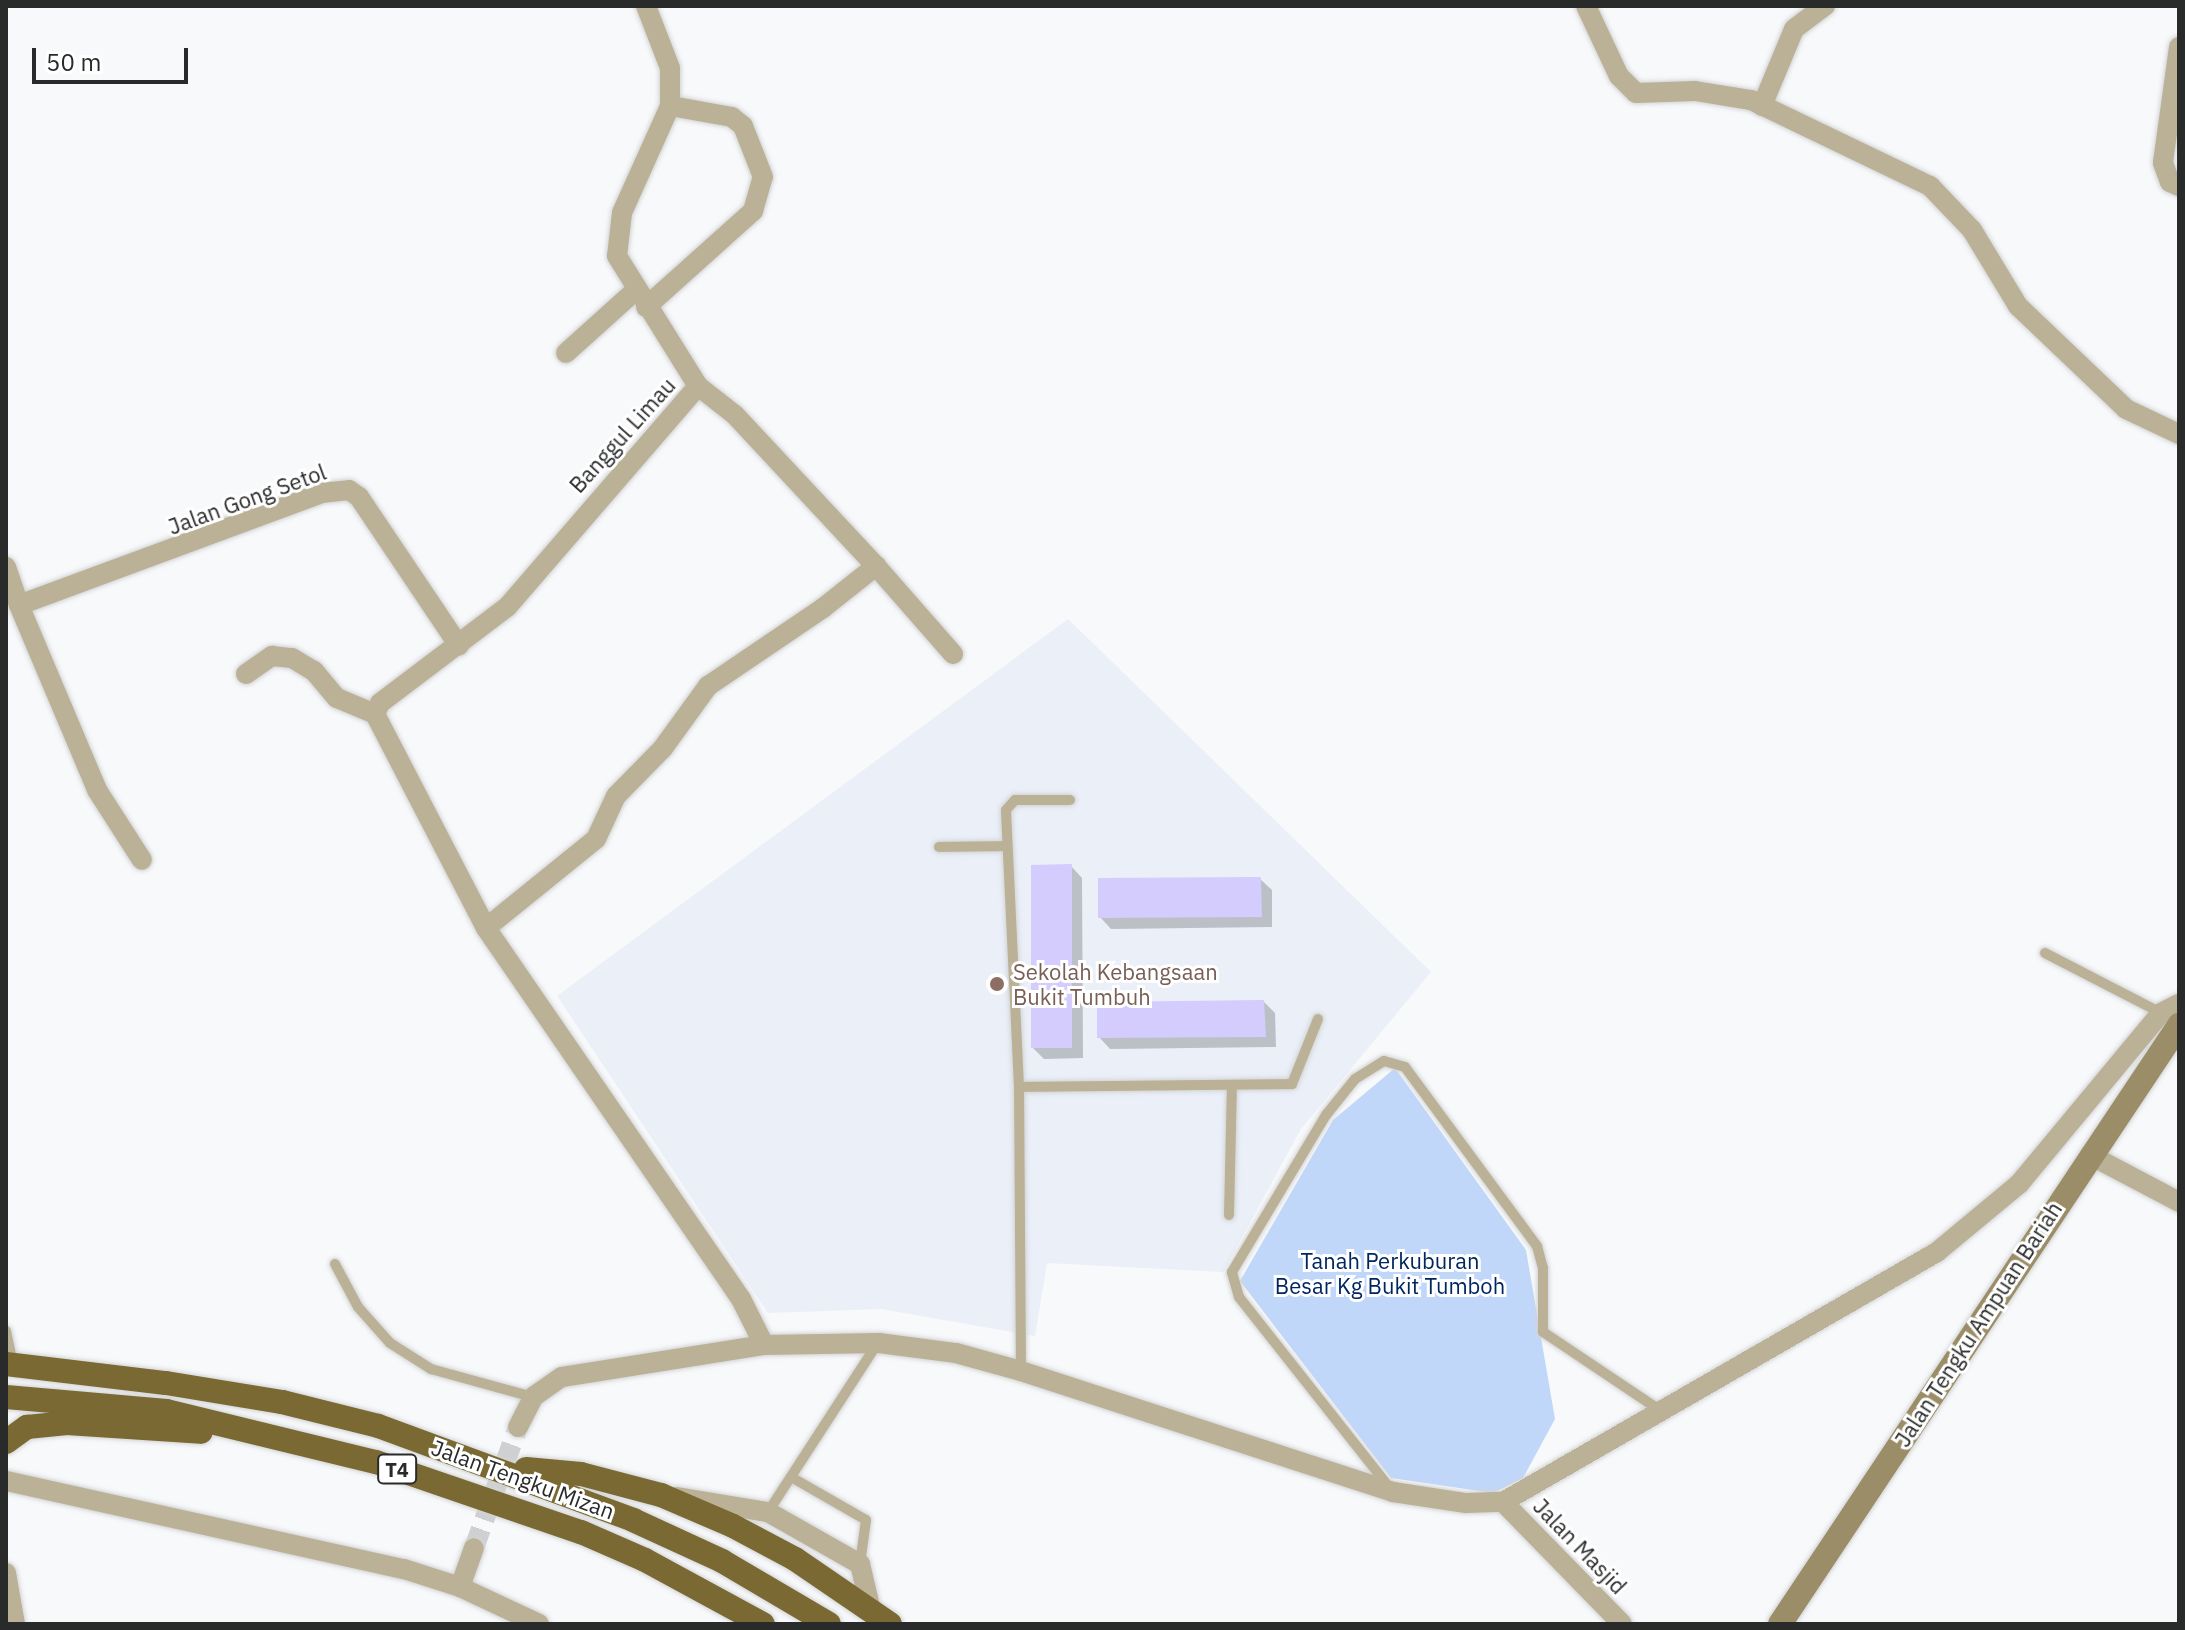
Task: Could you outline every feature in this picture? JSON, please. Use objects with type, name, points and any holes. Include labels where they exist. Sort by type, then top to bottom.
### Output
[{"type":"highway","name":"Jalan Tengku Mizan","points":[[10,1364],[282,1402],[378,1426],[493,1465],[722,1561],[829,1624]]},
{"type":"highway","name":"Jalan Tengku Mizan","points":[[6,1397],[166,1411],[376,1462],[581,1532],[645,1560],[763,1624]]},
{"type":"highway","points":[[6,1442],[27,1427],[67,1423],[267,1436]]},
{"type":"highway","points":[[493,1465],[581,1474],[661,1495],[795,1559],[880,1617]]},
{"type":"main road","name":"Jalan Tengku Ampuan Bariah","points":[[1780,1624],[2090,1155],[2173,1014]]},
{"type":"street","name":"Banggul Limau","points":[[375,714],[380,703],[507,607],[698,386],[617,256],[617,231],[670,106],[670,68],[646,6]]},
{"type":"street","points":[[1586,6],[1619,76],[1636,93],[1719,94],[1762,106],[1930,186],[1972,230],[2028,315],[2126,409],[2179,434]]},
{"type":"street","points":[[1762,106],[1794,29],[1825,6]]},
{"type":"street","points":[[2179,47],[2163,163],[2170,182],[2179,186]]},
{"type":"street","points":[[566,353],[753,211],[763,177],[743,126],[732,117],[670,106]]},
{"type":"street","points":[[698,386],[735,415],[876,566],[953,654]]},
{"type":"street","name":"Jalan Gong Setol","points":[[19,605],[336,488],[359,497],[459,646]]},
{"type":"street","points":[[486,928],[596,839],[616,796],[663,748],[708,686],[876,566]]},
{"type":"street","points":[[6,567],[97,790],[142,860]]},
{"type":"street","points":[[246,674],[272,656],[292,658],[314,671],[337,698],[375,714],[486,928],[741,1299],[764,1345]]},
{"type":"street","points":[[518,1427],[533,1397],[562,1377],[764,1345],[879,1343],[956,1353],[1021,1371],[1393,1492],[1431,1500],[1503,1502],[1937,1252],[1979,1221],[2019,1184],[2173,1014]]},
{"type":"street","points":[[2090,1155],[2179,1202]]},
{"type":"street","points":[[6,1481],[404,1569],[460,1587],[539,1624]]},
{"type":"street","points":[[661,1495],[768,1512],[860,1564],[880,1617]]},
{"type":"street","name":"Jalan Masjid","points":[[1503,1502],[1622,1624]]},
{"type":"street","points":[[460,1587],[474,1548]]},
{"type":"street","points":[[7,1583],[15,1624]]},
{"type":"lane","points":[[1021,1371],[1019,1087],[1006,810],[1015,800],[1070,800]]},
{"type":"lane","points":[[939,847],[1007,846]]},
{"type":"lane","points":[[2045,953],[2173,1014]]},
{"type":"lane","points":[[1019,1087],[1292,1084],[1318,1019]]},
{"type":"lane","points":[[1393,1492],[1239,1297],[1232,1272],[1326,1115],[1355,1079],[1384,1061],[1405,1067],[1537,1246],[1543,1268],[1543,1332],[1664,1412]]},
{"type":"lane","points":[[1229,1215],[1232,1086]]},
{"type":"lane","points":[[335,1264],[358,1307],[390,1343],[431,1369],[533,1397]]},
{"type":"lane","points":[[6,1331],[10,1364]]},
{"type":"lane","points":[[768,1512],[879,1343]]},
{"type":"lane","points":[[791,1477],[866,1520],[860,1564]]},
{"type":"shaded area","name":"Sekolah Kebangsaan Bukit Tumbuh","points":[[1068,619],[1431,972],[1301,1129],[1223,1272],[1047,1263],[1035,1336],[881,1309],[768,1313],[557,996]]},
{"type":"green space","name":"Tanah Perkuburan Besar Kg Bukit Tumboh","points":[[1395,1068],[1526,1250],[1555,1419],[1523,1478],[1493,1493],[1391,1478],[1240,1281],[1333,1120]]},
{"type":"building","points":[[1072,864],[1072,1048],[1031,1048],[1031,865]]},
{"type":"building","points":[[1261,877],[1262,917],[1098,918],[1098,878]]},
{"type":"building","points":[[1264,1000],[1266,1037],[1097,1038],[1097,1002]]},
{"type":"tunnel","points":[[474,1548],[518,1427]]},
{"type":"place","name":"Sekolah Kebangsaan Bukit Tumbuh","points":[[997,984]]}]
